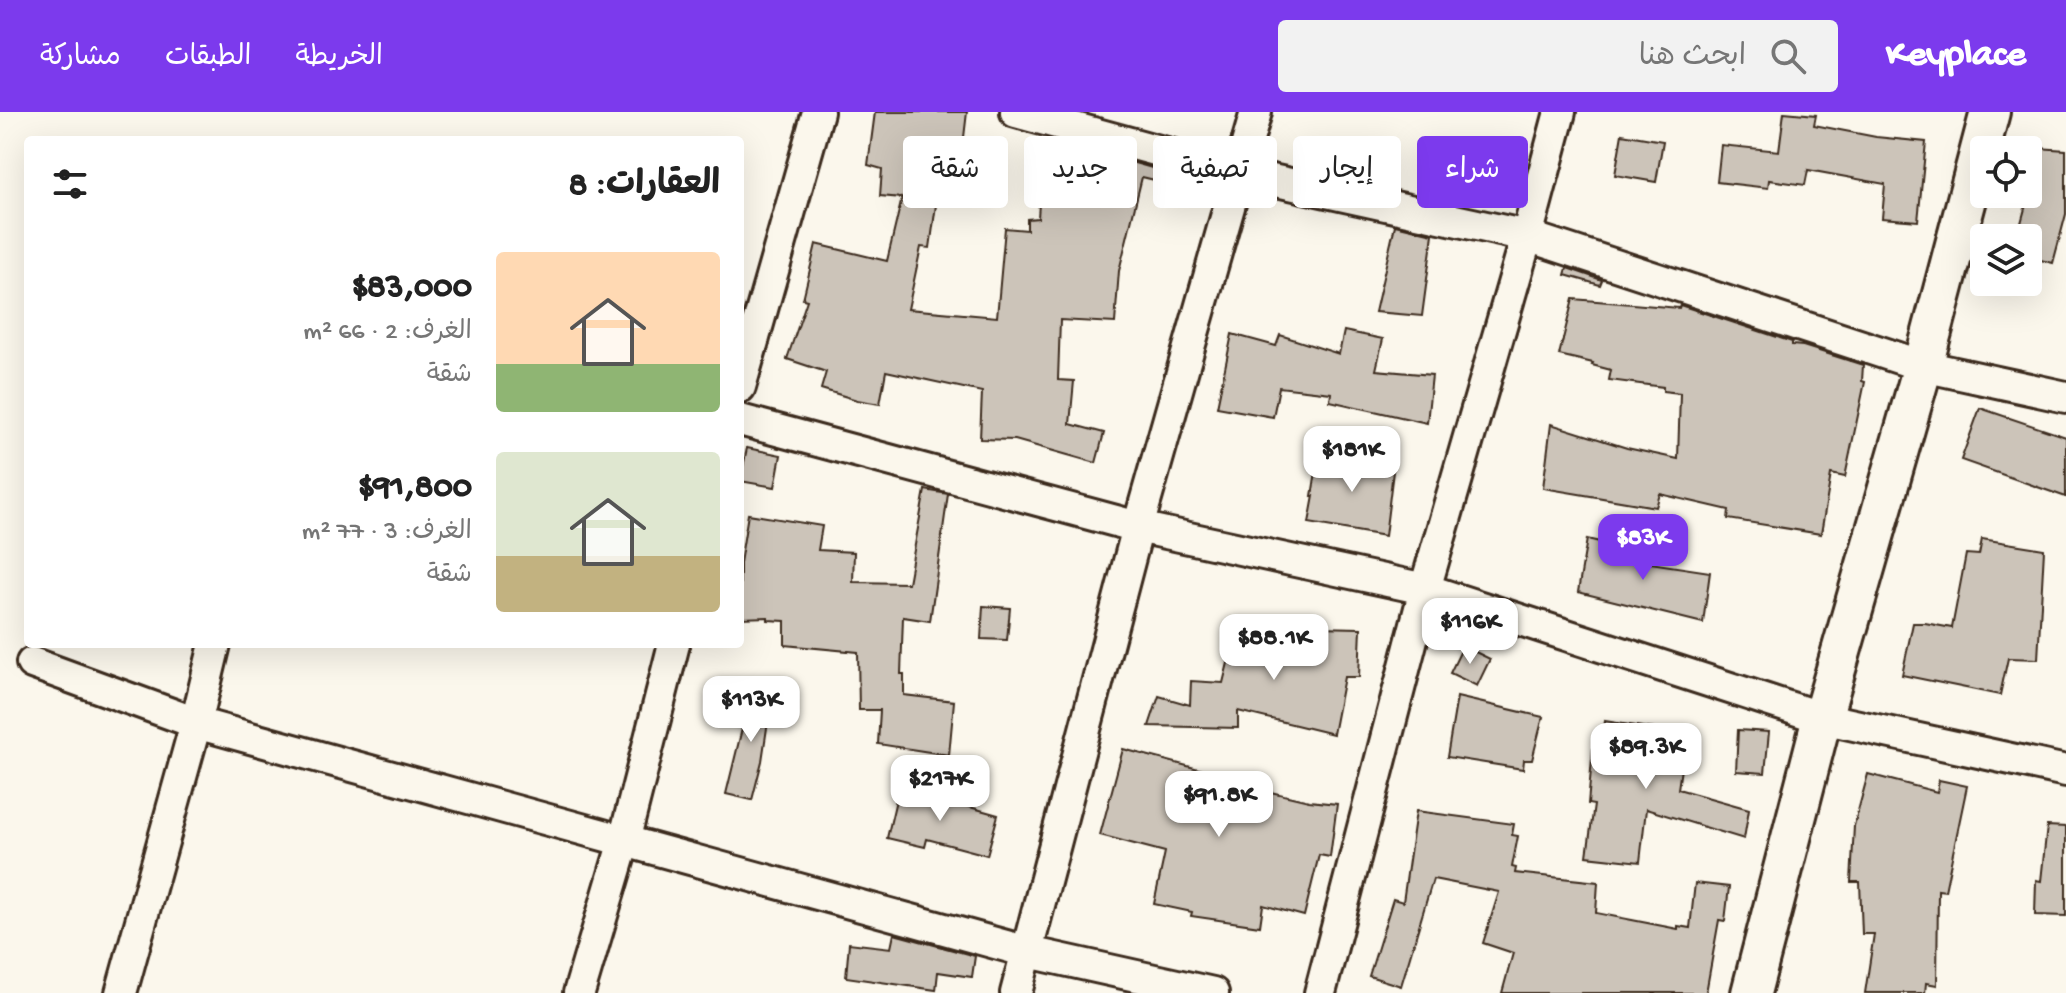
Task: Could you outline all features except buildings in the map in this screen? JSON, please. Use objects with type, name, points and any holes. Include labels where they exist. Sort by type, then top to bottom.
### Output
[{"type":"street","points":[[744,373],[818,112]]},
{"type":"street","points":[[1016,112],[1153,149]]},
{"type":"street","points":[[1250,136],[1256,112]]},
{"type":"street","points":[[1320,993],[1425,589],[1560,112]]},
{"type":"street","points":[[1751,993],[1822,718],[1923,366],[1990,112]]},
{"type":"street","points":[[1277,181],[1527,236],[1923,366],[2066,397]]},
{"type":"street","points":[[1016,993],[1138,527],[1230,208]]},
{"type":"street","points":[[744,421],[1138,527],[1425,589],[1822,718],[2066,771]]},
{"type":"street","points":[[121,993],[214,648]]},
{"type":"street","points":[[579,993],[624,841],[673,648]]},
{"type":"street","points":[[32,663],[196,723],[1028,952],[1213,993]]}]
